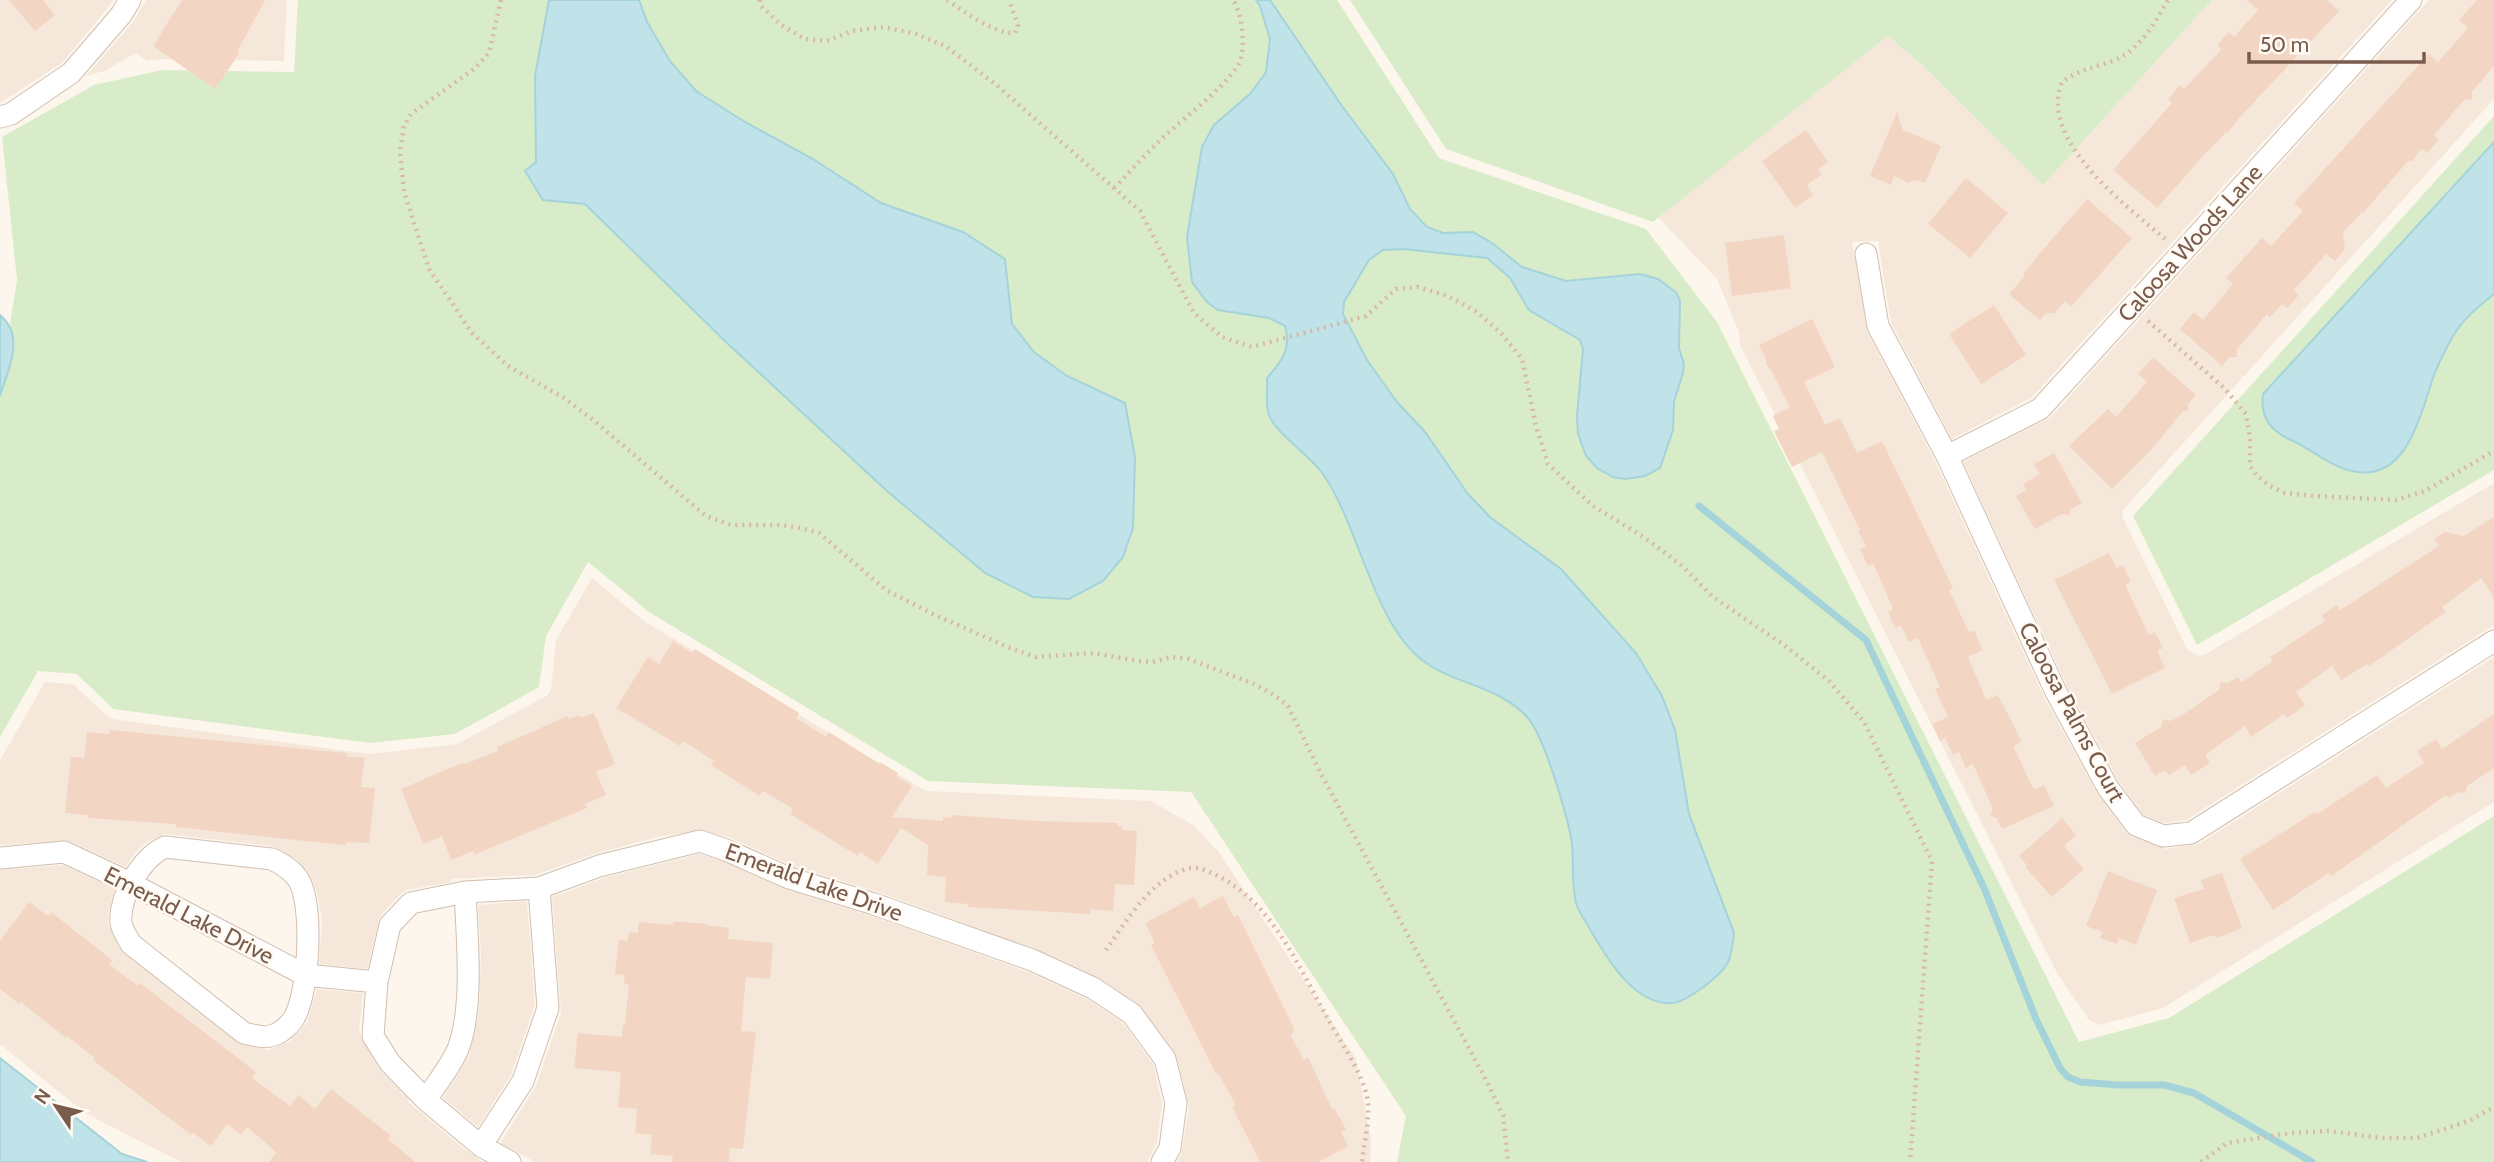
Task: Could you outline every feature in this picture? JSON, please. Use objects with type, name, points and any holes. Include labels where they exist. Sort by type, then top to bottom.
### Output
[{"type":"street","points":[[0,117],[10,114],[71,73],[121,15],[130,0]]},
{"type":"street","name":"Caloosa Woods Lane","points":[[1947,456],[2040,409],[2411,0]]},
{"type":"street","name":"Caloosa Palms Court","points":[[1867,254],[1878,326],[1947,456],[2055,690],[2108,788],[2136,825],[2163,836],[2191,833],[2494,641]]},
{"type":"street","name":"Emerald Lake Drive","points":[[510,1162],[481,1146],[426,1100],[390,1063],[373,1036],[377,982],[390,925],[411,903],[465,892],[539,888],[599,866],[700,841],[789,878],[874,904],[1032,960],[1093,988],[1132,1014],[1165,1059],[1176,1103],[1170,1148],[1162,1162]]},
{"type":"street","points":[[165,847],[272,859],[287,866],[298,879],[309,917],[302,997],[295,1018],[280,1032],[264,1038],[244,1033],[131,944],[121,926],[122,912],[131,883],[145,861],[165,847]]},
{"type":"street","name":"Emerald Lake Drive","points":[[0,858],[64,852],[131,883],[305,975],[377,982]]},
{"type":"street","points":[[481,1146],[523,1081],[548,1007],[539,888]]},
{"type":"street","points":[[426,1100],[458,1049],[466,1008],[468,951],[465,892]]},
{"type":"path","points":[[501,0],[489,53],[474,69],[411,114],[404,126],[400,151],[404,192],[429,269],[472,333],[508,366],[564,398],[592,419],[706,516],[731,525],[782,525],[819,533],[886,590],[933,614],[1036,657],[1094,653],[1139,662],[1153,662],[1170,656],[1189,659],[1255,684],[1288,706],[1320,772],[1503,1115],[1508,1162]]},
{"type":"path","points":[[760,0],[760,5],[780,25],[805,39],[827,41],[852,31],[884,27],[916,34],[945,46],[994,83],[1140,211],[1194,313],[1222,337],[1252,347],[1366,316],[1396,289],[1418,288],[1448,296],[1477,312],[1501,333],[1522,359],[1536,426],[1548,464],[1593,506],[1642,536],[1680,564],[1713,597],[1784,645],[1829,681],[1864,723],[1932,860],[1910,1162]]},
{"type":"path","points":[[947,0],[999,30],[1015,33],[1018,26],[1009,0]]},
{"type":"path","points":[[1114,188],[1165,135],[1232,75],[1241,58],[1242,32],[1233,0]]},
{"type":"path","points":[[2168,0],[2155,22],[2132,50],[2114,60],[2071,75],[2062,82],[2058,101],[2064,130],[2095,176],[2182,253]]},
{"type":"path","points":[[2132,307],[2224,388],[2246,414],[2250,438],[2250,466],[2256,475],[2270,486],[2286,493],[2396,500],[2425,491],[2494,452]]},
{"type":"path","points":[[1106,950],[1135,909],[1158,885],[1183,870],[1202,868],[1252,899],[1269,918],[1282,939],[1366,1093],[1368,1112],[1362,1162]]},
{"type":"path","points":[[2202,1162],[2227,1143],[2282,1135],[2329,1131],[2381,1138],[2417,1138],[2469,1121],[2494,1107]]},
{"type":"shaded area","points":[[0,0],[114,0],[62,63],[0,103]]},
{"type":"shaded area","points":[[146,0],[287,0],[284,61],[147,61],[136,53],[104,71],[86,76],[133,22]]},
{"type":"shaded area","points":[[2212,0],[2392,0],[2031,398],[1952,439],[1891,323],[1878,241],[1852,242],[1867,331],[1935,461],[2043,695],[2097,793],[2126,832],[2166,849],[2199,844],[2494,657],[2494,802],[2163,1008],[2099,1025],[2089,1020],[2057,973],[1740,345],[1739,332],[1717,279],[1658,217],[1888,36],[1922,65],[2043,185]]},
{"type":"shaded area","points":[[2429,0],[2494,0],[2494,99],[2123,510],[2122,516],[2187,649],[2198,656],[2204,655],[2494,483],[2494,625],[2186,820],[2164,823],[2144,815],[2119,782],[2067,686],[1963,462],[2050,418]]},
{"type":"shaded area","points":[[592,578],[644,621],[926,791],[1151,801],[1193,825],[1218,851],[1356,1059],[1371,1141],[1370,1162],[1177,1162],[1181,1155],[1189,1107],[1177,1058],[1138,1004],[1097,977],[1035,949],[878,892],[793,866],[731,838],[702,830],[657,837],[594,854],[535,875],[451,879],[451,882],[407,890],[380,916],[367,969],[319,964],[322,919],[317,892],[310,875],[296,859],[272,846],[165,834],[136,851],[126,867],[69,841],[0,845],[0,760],[45,682],[73,684],[113,719],[370,754],[457,744],[548,695],[551,690],[556,640]]},
{"type":"shaded area","points":[[700,854],[723,861],[787,890],[872,916],[1028,972],[1087,999],[1123,1023],[1153,1064],[1162,1103],[1157,1143],[1147,1162],[535,1162],[500,1143],[536,1086],[561,1013],[552,897],[604,878]]},
{"type":"shaded area","points":[[63,865],[115,889],[108,924],[120,949],[242,1045],[269,1050],[290,1041],[307,1023],[317,989],[363,993],[359,1033],[379,1069],[408,1102],[483,1162],[181,1162],[85,1113],[0,1044],[0,870]]},
{"type":"shaded area","points":[[527,901],[535,1005],[511,1075],[478,1127],[443,1098],[469,1057],[479,1012],[481,953],[478,905]]},
{"type":"green space","points":[[298,0],[1337,0],[1439,158],[1646,229],[1717,322],[2079,1042],[2169,1018],[2494,816],[2494,1162],[1397,1162],[1406,1116],[1191,792],[928,781],[649,612],[588,562],[546,636],[539,687],[455,734],[370,743],[113,709],[77,674],[38,671],[0,737],[0,396],[15,346],[10,324],[17,280],[2,137],[94,85],[162,70],[294,72]]},
{"type":"green space","points":[[1350,0],[2212,0],[2043,185],[1922,65],[1888,36],[1653,222],[1446,149]]},
{"type":"green space","points":[[2494,116],[2494,470],[2197,645],[2133,516]]},
{"type":"water","points":[[549,0],[639,0],[647,22],[670,61],[696,91],[745,122],[813,159],[881,203],[963,232],[1005,259],[1012,324],[1034,352],[1067,376],[1125,403],[1135,457],[1133,528],[1123,557],[1103,581],[1069,599],[1033,597],[985,573],[887,491],[727,343],[585,204],[543,200],[525,171],[536,162],[535,76]]},
{"type":"water","points":[[1256,0],[1270,0],[1342,106],[1393,174],[1410,209],[1427,227],[1443,233],[1473,232],[1522,267],[1566,281],[1640,274],[1658,279],[1677,293],[1680,302],[1679,348],[1684,364],[1674,401],[1673,430],[1660,468],[1645,476],[1625,479],[1613,477],[1597,468],[1586,456],[1578,434],[1583,349],[1580,340],[1529,310],[1510,278],[1487,258],[1403,249],[1383,250],[1369,260],[1344,302],[1343,314],[1367,360],[1397,402],[1425,432],[1468,494],[1491,518],[1561,569],[1636,653],[1662,696],[1675,730],[1689,814],[1734,933],[1727,964],[1705,986],[1681,1001],[1659,1002],[1634,988],[1613,966],[1580,912],[1575,898],[1571,837],[1564,810],[1547,757],[1528,718],[1517,707],[1491,692],[1435,668],[1422,660],[1405,643],[1378,598],[1347,520],[1323,474],[1273,422],[1267,407],[1267,378],[1284,354],[1287,341],[1285,326],[1269,318],[1218,310],[1207,302],[1192,282],[1187,237],[1202,147],[1214,125],[1251,93],[1266,72],[1270,39]]},
{"type":"water","points":[[2494,142],[2494,294],[2467,318],[2453,336],[2436,370],[2412,437],[2402,452],[2391,464],[2376,471],[2358,472],[2331,463],[2278,432],[2265,417],[2263,394]]},
{"type":"water","points":[[0,315],[8,324],[14,343],[0,396]]},
{"type":"water","points":[[0,1058],[122,1154],[147,1162],[0,1162]]},
{"type":"building","points":[[9,0],[43,0],[55,15],[35,31]]},
{"type":"building","points":[[182,0],[265,0],[237,52],[239,54],[215,89],[153,46]]},
{"type":"building","points":[[2247,0],[2327,0],[2339,11],[2157,208],[2113,170],[2172,103],[2168,99],[2180,85],[2184,89],[2221,50],[2217,45],[2229,32],[2234,37],[2258,10]]},
{"type":"building","points":[[2477,0],[2494,0],[2494,66],[2472,92],[2472,99],[2464,100],[2434,135],[2439,140],[2427,153],[2422,149],[2411,162],[2409,160],[2343,232],[2345,249],[2335,261],[2326,254],[2294,290],[2299,295],[2287,308],[2282,304],[2270,317],[2267,314],[2237,349],[2237,357],[2230,357],[2222,366],[2180,329],[2194,312],[2203,320],[2233,284],[2226,278],[2262,238],[2271,246],[2303,211],[2294,203],[2429,54],[2438,62],[2468,28],[2459,20]]},
{"type":"building","points":[[1897,112],[1903,130],[1941,146],[1925,183],[1917,180],[1908,183],[1894,176],[1891,185],[1870,176]]},
{"type":"building","points":[[1806,130],[1828,162],[1818,169],[1822,174],[1807,185],[1813,195],[1795,208],[1762,161]]},
{"type":"building","points":[[1966,178],[2008,213],[1970,258],[1928,224]]},
{"type":"building","points":[[2087,199],[2132,238],[2071,307],[2065,301],[2055,313],[2045,314],[2040,320],[2009,294]]},
{"type":"building","points":[[1784,235],[1791,288],[1732,296],[1725,243]]},
{"type":"building","points":[[1994,305],[2026,355],[1981,384],[1949,334]]},
{"type":"building","points":[[1812,319],[1835,367],[1804,382],[1825,425],[1840,418],[1857,453],[1882,441],[1953,588],[1949,590],[1969,632],[1974,630],[1983,650],[1968,657],[1986,700],[1998,695],[2022,742],[2013,746],[2034,790],[2044,785],[2054,806],[2002,829],[1997,818],[1990,816],[1993,809],[1973,764],[1966,768],[1959,752],[1953,755],[1945,738],[1940,741],[1932,724],[1948,717],[1935,689],[1940,687],[1918,638],[1909,642],[1901,626],[1895,628],[1888,612],[1893,609],[1873,563],[1868,566],[1860,549],[1866,546],[1858,531],[1860,530],[1822,452],[1792,467],[1774,431],[1779,429],[1773,416],[1790,407],[1766,364],[1759,345]]},
{"type":"building","points":[[2153,357],[2196,395],[2188,404],[2188,411],[2183,411],[2150,451],[2112,489],[2069,446],[2108,409],[2116,417],[2147,382],[2138,374]]},
{"type":"building","points":[[2054,453],[2082,503],[2071,509],[2070,515],[2062,514],[2035,529],[2016,496],[2026,490],[2023,484],[2040,474],[2034,464]]},
{"type":"building","points":[[2494,517],[2494,598],[2481,578],[2442,607],[2446,612],[2369,666],[2367,664],[2341,680],[2332,666],[2296,692],[2305,705],[2287,718],[2284,714],[2251,737],[2245,726],[2205,755],[2210,763],[2191,775],[2185,765],[2169,775],[2165,770],[2155,776],[2135,743],[2161,727],[2163,719],[2170,721],[2181,716],[2219,690],[2221,682],[2228,683],[2238,677],[2242,682],[2273,661],[2270,657],[2325,621],[2322,615],[2337,605],[2340,610],[2439,546],[2434,539],[2445,532],[2464,536]]},
{"type":"building","points":[[2109,553],[2117,568],[2123,565],[2131,582],[2125,585],[2149,635],[2155,632],[2163,648],[2157,651],[2165,668],[2112,694],[2054,580]]},
{"type":"building","points":[[673,641],[692,653],[695,649],[799,713],[796,718],[826,737],[829,732],[898,773],[896,776],[912,786],[892,817],[943,821],[943,817],[952,818],[952,815],[1117,823],[1117,826],[1123,827],[1122,830],[1137,831],[1134,885],[1115,884],[1113,911],[1091,909],[1090,914],[968,907],[968,904],[945,902],[946,877],[927,875],[928,845],[901,828],[878,864],[860,852],[858,856],[790,814],[793,809],[763,791],[760,796],[711,765],[714,761],[683,741],[680,746],[616,708],[648,657],[659,664]]},
{"type":"building","points":[[594,713],[615,764],[596,772],[606,795],[585,804],[587,808],[474,855],[473,851],[451,860],[442,836],[423,844],[401,789],[464,762],[465,764],[498,751],[497,747],[568,716],[569,719],[580,715],[581,718]]},
{"type":"building","points":[[2494,714],[2494,768],[2467,786],[2465,793],[2458,792],[2448,798],[2446,795],[2331,876],[2329,873],[2273,910],[2240,859],[2377,775],[2386,788],[2424,763],[2417,751],[2436,739],[2442,749]]},
{"type":"building","points":[[110,730],[347,753],[347,757],[365,758],[361,787],[375,788],[369,843],[347,842],[346,845],[305,841],[176,827],[176,824],[88,818],[88,815],[65,813],[71,757],[84,758],[87,732],[109,734]]},
{"type":"building","points":[[2062,818],[2076,835],[2064,846],[2084,869],[2052,897],[2019,856]]},
{"type":"building","points":[[2108,871],[2157,890],[2136,945],[2119,938],[2117,944],[2100,938],[2103,932],[2086,926]]},
{"type":"building","points":[[2222,873],[2242,928],[2218,938],[2213,935],[2190,943],[2174,898],[2204,889],[2201,880]]},
{"type":"building","points":[[1223,896],[1234,917],[1238,915],[1287,1014],[1294,1029],[1291,1036],[1304,1060],[1308,1057],[1332,1109],[1334,1108],[1346,1129],[1341,1132],[1348,1146],[1318,1162],[1260,1162],[1232,1107],[1236,1105],[1218,1073],[1216,1074],[1151,945],[1155,943],[1145,923],[1194,897],[1200,908]]},
{"type":"building","points":[[29,902],[48,916],[51,912],[112,960],[109,964],[138,986],[140,983],[256,1072],[252,1078],[290,1106],[299,1095],[315,1109],[331,1089],[390,1135],[388,1139],[415,1162],[270,1162],[276,1152],[247,1127],[241,1135],[227,1124],[211,1146],[192,1132],[191,1135],[93,1060],[95,1058],[67,1036],[66,1038],[0,989],[0,941]]},
{"type":"building","points":[[639,922],[707,924],[729,928],[728,939],[773,943],[770,979],[746,977],[741,1031],[756,1032],[743,1149],[730,1148],[729,1162],[672,1162],[673,1156],[650,1154],[652,1135],[635,1133],[637,1109],[618,1107],[621,1072],[574,1068],[578,1033],[622,1037],[629,984],[624,984],[625,975],[615,974],[619,940],[628,941],[629,932],[638,933]]},
{"type":"waterway","points":[[1699,506],[1866,640],[1984,888],[2036,1019],[2060,1068],[2068,1077],[2080,1082],[2164,1085],[2194,1093],[2312,1162]]}]
